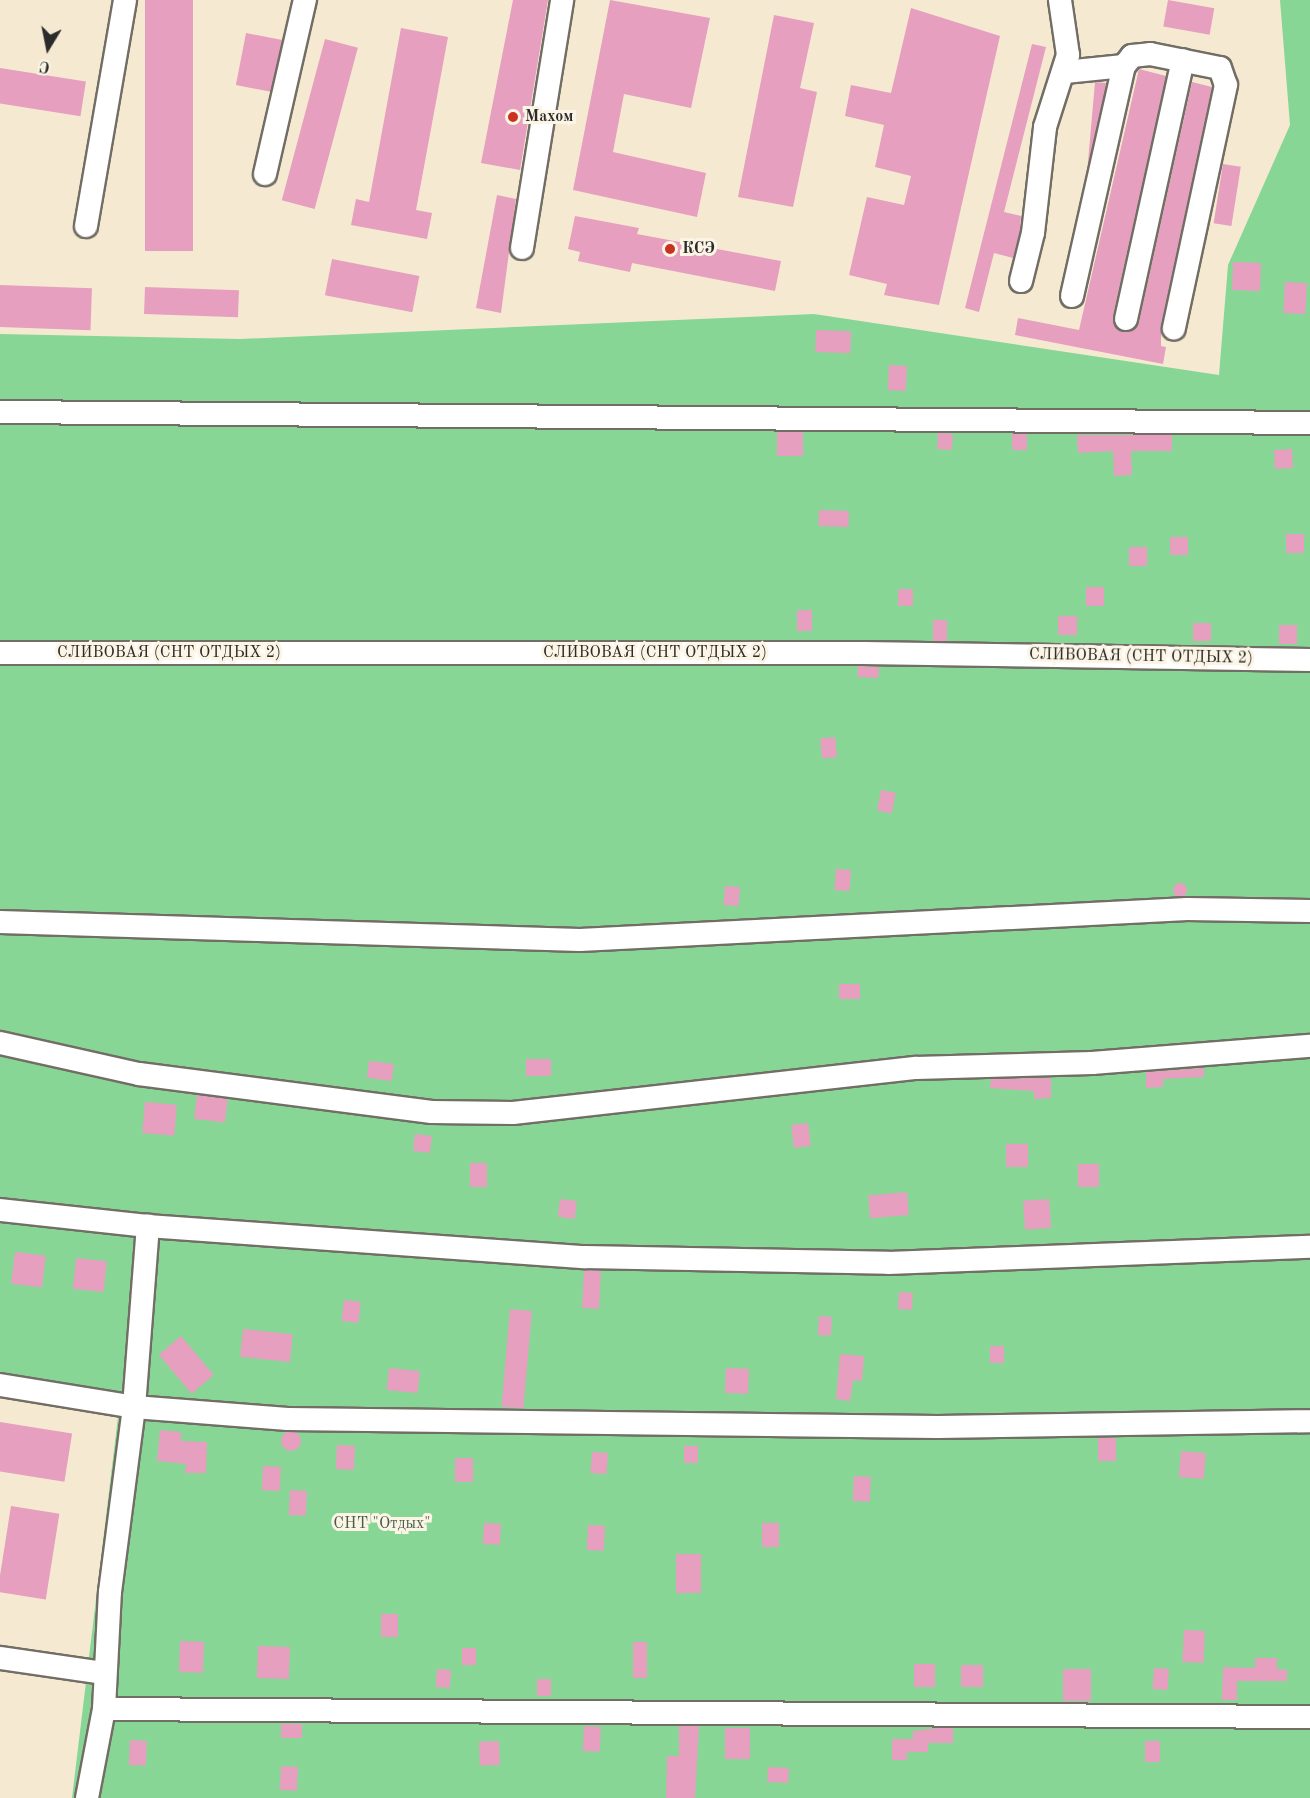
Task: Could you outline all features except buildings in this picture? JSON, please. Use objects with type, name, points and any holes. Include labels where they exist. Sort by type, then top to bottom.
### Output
[{"type":"lane","points":[[86,226],[125,0]]},
{"type":"lane","points":[[265,174],[305,0]]},
{"type":"lane","points":[[522,248],[562,0]]},
{"type":"lane","points":[[1021,281],[1033,233],[1045,127],[1065,72],[1060,0]]},
{"type":"lane","points":[[1072,296],[1124,66],[1132,56],[1150,54],[1220,68],[1226,85],[1174,328]]},
{"type":"lane","points":[[1126,319],[1183,60]]},
{"type":"lane","points":[[1065,72],[1124,66]]},
{"type":"lane","points":[[0,412],[1310,423]]},
{"type":"lane","name":"СЛИВОВАЯ (СНТ ОТДЫХ 2)","points":[[0,653],[863,653],[1310,660]]},
{"type":"lane","points":[[0,922],[580,940],[1187,909],[1310,911]]},
{"type":"lane","points":[[0,1043],[139,1074],[432,1112],[513,1113],[916,1068],[1092,1063],[1310,1046]]},
{"type":"lane","points":[[0,1210],[148,1226],[584,1257],[888,1263],[1310,1247]]},
{"type":"lane","points":[[87,1798],[104,1709],[104,1673],[134,1407],[148,1226]]},
{"type":"lane","points":[[0,1385],[134,1407],[288,1419],[450,1423],[938,1427],[1310,1421]]},
{"type":"lane","points":[[0,1658],[104,1673]]},
{"type":"lane","points":[[104,1709],[1310,1717]]},
{"type":"green space","name":"СНТ \"Отдых\"","points":[[1280,0],[1310,0],[1310,1798],[72,1798],[121,1392],[0,1373],[0,334],[240,339],[814,314],[1219,375],[1228,265],[1290,125]]},
{"type":"place","name":"Махом","points":[[513,117]]},
{"type":"place","name":"КСЭ","points":[[670,249]]}]
